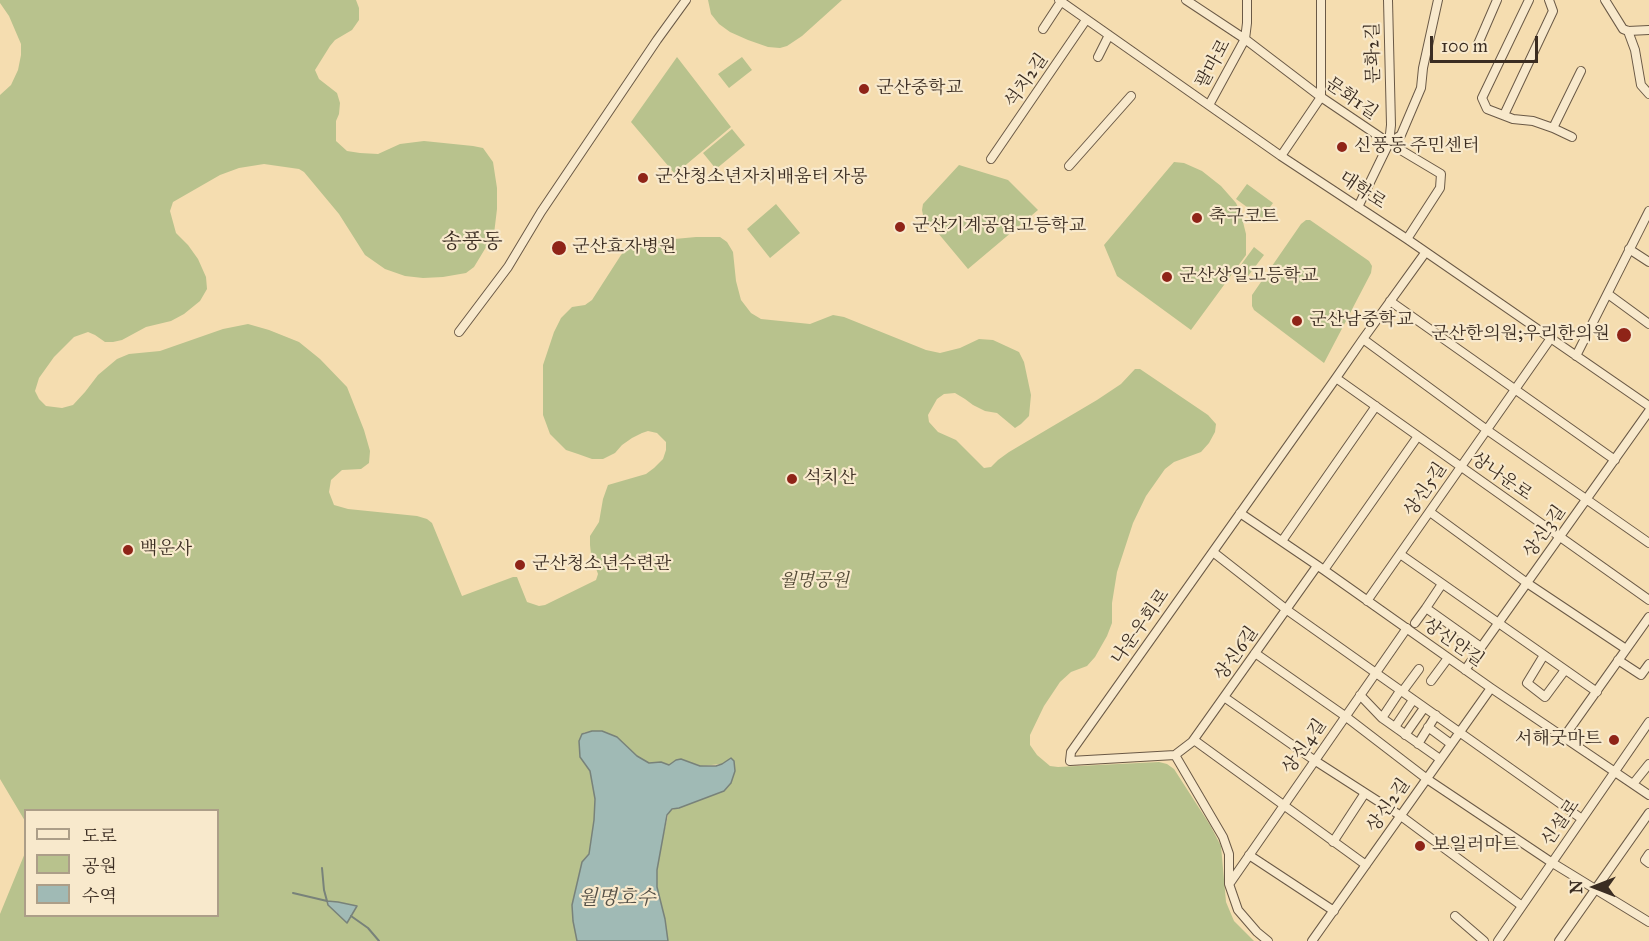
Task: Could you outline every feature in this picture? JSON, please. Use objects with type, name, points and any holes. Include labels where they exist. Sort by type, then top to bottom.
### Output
[{"type":"street","points":[[459,332],[508,267],[541,212],[686,0]]},
{"type":"street","points":[[1042,29],[1060,0]]},
{"type":"street","name":"대학로","points":[[1060,0],[1281,156],[1407,239],[1649,406]]},
{"type":"street","name":"문화1길","points":[[1186,0],[1245,39],[1321,97],[1389,143],[1441,174],[1440,188],[1407,239]]},
{"type":"street","name":"팔마로","points":[[1209,105],[1245,39],[1247,0]]},
{"type":"street","points":[[1281,156],[1321,97],[1321,0]]},
{"type":"street","name":"문화2길","points":[[1358,207],[1389,143],[1391,125],[1388,0]]},
{"type":"street","points":[[1389,143],[1401,135],[1421,88],[1423,68],[1438,0]]},
{"type":"street","points":[[1478,44],[1497,0]]},
{"type":"street","points":[[1529,0],[1482,98],[1487,109],[1513,119],[1533,121],[1572,137]]},
{"type":"street","points":[[1504,115],[1553,11],[1549,0]]},
{"type":"street","points":[[1605,0],[1623,29],[1628,32],[1649,30]]},
{"type":"street","name":"석치2길","points":[[991,159],[1086,20]]},
{"type":"street","points":[[1628,32],[1635,50],[1641,85],[1649,94]]},
{"type":"street","points":[[1098,57],[1109,35]]},
{"type":"street","points":[[1553,128],[1581,71]]},
{"type":"street","points":[[1069,166],[1131,96]]},
{"type":"street","points":[[1576,356],[1649,211]]},
{"type":"street","points":[[1629,249],[1649,262]]},
{"type":"street","name":"나운우회로","points":[[1175,755],[1070,761],[1071,752],[1425,253]]},
{"type":"street","points":[[1608,294],[1649,324]]},
{"type":"street","points":[[1390,301],[1615,460]]},
{"type":"street","name":"상신5길","points":[[1368,601],[1551,338]]},
{"type":"street","points":[[1363,339],[1487,430],[1649,543]]},
{"type":"street","name":"상나운로","points":[[1336,378],[1649,600]]},
{"type":"street","points":[[1282,540],[1376,406]]},
{"type":"street","name":"상신3길","points":[[1465,670],[1649,411]]},
{"type":"street","name":"상신6길","points":[[1175,755],[1194,740],[1255,653],[1418,436]]},
{"type":"street","points":[[1430,512],[1527,583],[1626,649]]},
{"type":"street","name":"상신안길","points":[[1240,513],[1649,795]]},
{"type":"street","points":[[1213,552],[1287,610],[1582,819]]},
{"type":"street","points":[[1400,554],[1597,692]]},
{"type":"street","points":[[1415,623],[1442,584]]},
{"type":"street","points":[[1426,608],[1481,647]]},
{"type":"street","points":[[1564,737],[1649,617]]},
{"type":"street","name":"상신4길","points":[[1229,884],[1407,628]]},
{"type":"street","points":[[1255,653],[1345,716],[1427,779],[1595,891],[1649,922]]},
{"type":"street","points":[[1544,655],[1527,683],[1545,696],[1565,670]]},
{"type":"street","points":[[1431,681],[1448,658]]},
{"type":"street","points":[[1618,660],[1641,675],[1649,664]]},
{"type":"street","points":[[1382,718],[1419,669]]},
{"type":"street","name":"상신2길","points":[[1312,941],[1491,688]]},
{"type":"street","points":[[1360,695],[1382,718],[1440,759]]},
{"type":"street","points":[[1224,697],[1314,760],[1401,816],[1522,906]]},
{"type":"street","points":[[1395,727],[1413,700]]},
{"type":"street","points":[[1406,735],[1424,708]]},
{"type":"street","points":[[1418,744],[1436,715]]},
{"type":"street","name":"신설로","points":[[1498,941],[1649,722]]},
{"type":"street","points":[[1428,727],[1451,744]]},
{"type":"street","points":[[1194,740],[1366,865]]},
{"type":"street","points":[[1175,755],[1223,837],[1229,854],[1229,884],[1238,910],[1268,941]]},
{"type":"street","points":[[1634,784],[1649,764]]},
{"type":"street","points":[[1333,842],[1365,793]]},
{"type":"street","points":[[1559,941],[1649,813]]},
{"type":"street","points":[[1649,854],[1645,860],[1649,863]]},
{"type":"street","points":[[1249,855],[1334,911]]},
{"type":"street","points":[[1455,916],[1484,941]]},
{"type":"green space","name":"월명공원","points":[[0,0],[356,0],[359,20],[352,30],[335,40],[315,70],[319,79],[337,93],[340,103],[336,121],[336,141],[347,151],[378,154],[400,144],[424,141],[483,148],[493,162],[497,188],[494,234],[474,267],[466,273],[423,278],[405,276],[385,269],[365,255],[339,214],[304,172],[299,169],[264,164],[239,168],[220,175],[173,202],[170,211],[176,233],[198,259],[206,277],[207,289],[200,301],[171,321],[146,327],[122,340],[105,342],[88,332],[74,337],[54,357],[39,378],[35,391],[46,406],[62,408],[73,405],[98,375],[117,359],[129,354],[160,351],[223,329],[248,324],[299,342],[320,359],[347,387],[370,451],[369,463],[361,469],[342,470],[331,480],[329,492],[334,505],[348,509],[427,519],[432,523],[462,596],[517,577],[527,602],[539,606],[596,580],[598,574],[591,554],[590,536],[599,522],[608,485],[646,474],[663,459],[666,442],[657,433],[648,431],[632,438],[615,453],[603,459],[592,459],[566,450],[550,434],[543,415],[543,365],[561,318],[572,307],[585,305],[592,300],[621,255],[629,246],[642,242],[720,237],[727,242],[733,252],[736,281],[741,300],[751,313],[761,319],[810,324],[833,315],[844,317],[926,350],[940,353],[960,348],[979,339],[993,340],[1019,352],[1024,362],[1031,395],[1029,416],[1021,424],[1015,428],[997,413],[985,411],[955,393],[944,394],[937,399],[928,415],[929,422],[938,432],[956,440],[984,468],[991,467],[1009,452],[1097,400],[1121,384],[1135,369],[1140,369],[1208,415],[1216,424],[1215,432],[1209,443],[1201,452],[1174,462],[1165,469],[1146,496],[1133,523],[1117,572],[1112,603],[1112,623],[1107,636],[1087,666],[1071,672],[1060,682],[1044,706],[1030,735],[1030,745],[1037,755],[1050,766],[1159,762],[1174,769],[1221,846],[1226,902],[1234,921],[1254,941],[668,941],[657,887],[657,870],[669,811],[724,791],[731,783],[735,771],[722,764],[700,766],[649,763],[637,756],[617,737],[602,731],[585,732],[579,741],[580,757],[590,771],[595,799],[589,854],[582,862],[572,905],[577,941],[0,941],[0,914],[24,855],[24,917],[219,917],[219,809],[24,809],[24,819],[0,779],[0,95],[11,85],[18,70],[21,44],[9,16]]},
{"type":"green space","points":[[708,0],[842,0],[802,36],[780,48],[768,47],[730,32],[711,14]]},
{"type":"green space","points":[[677,57],[731,127],[675,174],[631,122]]},
{"type":"green space","points":[[742,57],[752,70],[729,88],[718,74]]},
{"type":"green space","points":[[732,129],[745,145],[716,169],[703,153]]},
{"type":"green space","points":[[1174,162],[1184,163],[1202,171],[1221,186],[1236,203],[1246,234],[1246,255],[1191,330],[1117,276],[1104,245]]},
{"type":"green space","points":[[959,165],[1008,180],[1038,210],[968,269],[923,215],[922,210],[923,204]]},
{"type":"green space","points":[[1247,184],[1273,203],[1262,218],[1236,199]]},
{"type":"green space","points":[[776,204],[800,233],[770,258],[747,229]]},
{"type":"green space","points":[[1306,220],[1310,220],[1369,261],[1372,266],[1371,273],[1324,363],[1254,310],[1252,306],[1252,295]]},
{"type":"green space","points":[[1254,247],[1264,255],[1245,280],[1235,273]]},
{"type":"water","name":"월명호수","points":[[602,731],[617,737],[637,756],[649,763],[661,762],[669,765],[681,759],[700,766],[716,766],[731,758],[734,761],[735,771],[731,783],[724,791],[672,809],[667,815],[657,870],[657,887],[668,941],[577,941],[572,905],[582,862],[589,854],[595,799],[590,771],[580,757],[579,741],[582,734]]},
{"type":"water","points":[[327,901],[357,906],[347,923],[328,905]]},
{"type":"waterway","points":[[322,868],[327,901]]},
{"type":"waterway","points":[[293,893],[327,901]]},
{"type":"waterway","points":[[351,916],[368,928],[379,941]]},
{"type":"place","name":"군산중학교","points":[[864,89]]},
{"type":"place","name":"신풍동 주민센터","points":[[1342,147]]},
{"type":"place","name":"군산청소년자치배움터 자몽","points":[[643,178]]},
{"type":"place","name":"축구코트","points":[[1197,218]]},
{"type":"place","name":"군산기계공업고등학교","points":[[900,227]]},
{"type":"place","name":"군산효자병원","points":[[559,248]]},
{"type":"place","name":"군산상일고등학교","points":[[1167,277]]},
{"type":"place","name":"군산남중학교","points":[[1297,321]]},
{"type":"place","name":"군산한의원;우리한의원","points":[[1624,335]]},
{"type":"place","name":"석치산","points":[[792,479]]},
{"type":"place","name":"백운사","points":[[128,550]]},
{"type":"place","name":"군산청소년수련관","points":[[520,565]]},
{"type":"place","name":"서해굿마트","points":[[1614,740]]},
{"type":"place","name":"보일러마트","points":[[1420,846]]},
{"type":"district","name":"송풍동","points":[[472,243]]}]
